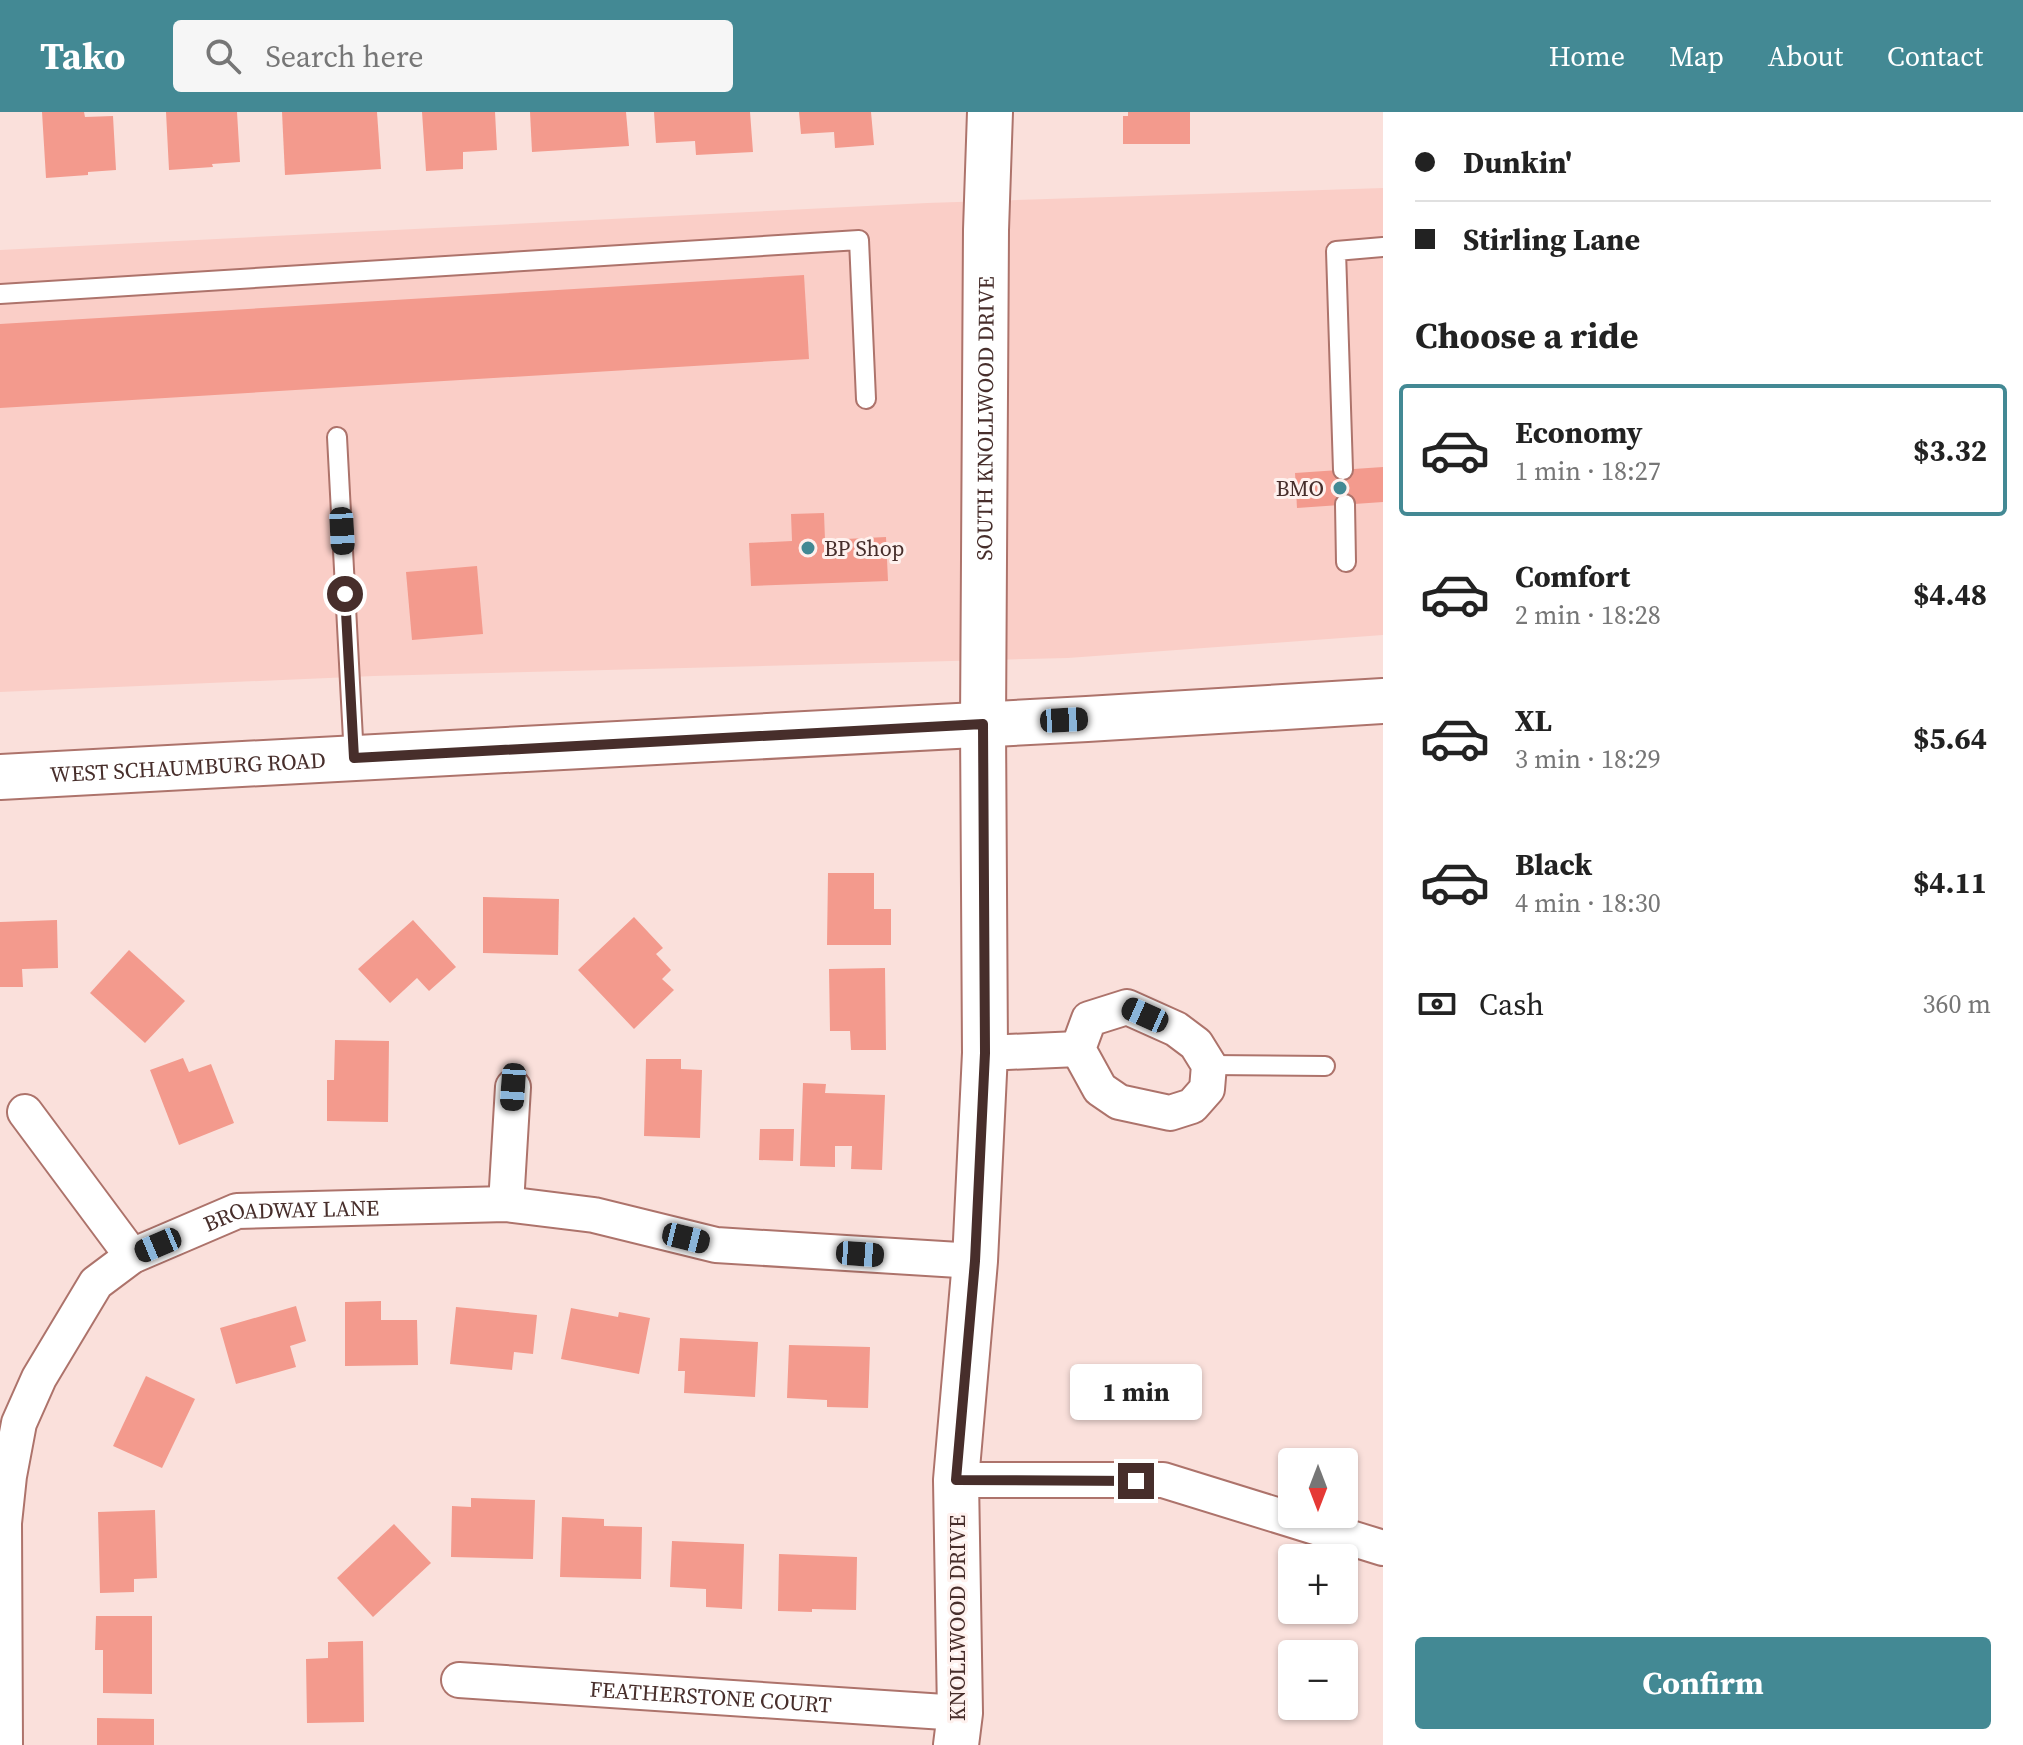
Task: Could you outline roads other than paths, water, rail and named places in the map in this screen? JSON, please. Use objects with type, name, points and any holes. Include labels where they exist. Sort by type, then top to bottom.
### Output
[{"type":"street","name":"SOUTH KNOLLWOOD DRIVE","points":[[983,724],[986,230],[990,112]]},
{"type":"street","name":"WEST SCHAUMBURG ROAD","points":[[0,777],[1383,701]]},
{"type":"street","name":"KNOLLWOOD DRIVE","points":[[958,1729],[956,1480],[975,1261],[985,1053],[983,724]]},
{"type":"street","points":[[1127,1007],[1176,1029],[1196,1044],[1209,1065],[1207,1089],[1192,1106],[1170,1113],[1119,1102],[1100,1089],[1078,1049],[1089,1019],[1127,1007]]},
{"type":"street","points":[[985,1053],[1078,1049]]},
{"type":"street","points":[[506,1204],[513,1087]]},
{"type":"street","points":[[25,1112],[132,1256]]},
{"type":"street","name":"BROADWAY LANE","points":[[5,1745],[4,1523],[19,1423],[39,1378],[96,1283],[132,1256],[237,1211],[506,1204],[594,1215],[716,1245],[975,1261]]},
{"type":"street","points":[[956,1480],[1163,1480],[1383,1548]]},
{"type":"street","name":"FEATHERSTONE COURT","points":[[459,1680],[958,1729]]},
{"type":"lane","points":[[0,294],[859,240],[866,399]]},
{"type":"lane","points":[[1343,470],[1336,251],[1383,247]]},
{"type":"lane","points":[[337,437],[354,758]]},
{"type":"lane","points":[[1345,504],[1346,562]]},
{"type":"lane","points":[[1209,1065],[1325,1066]]},
{"type":"place","name":"BMO","points":[[1340,488]]},
{"type":"place","name":"BP Shop","points":[[808,548]]}]
